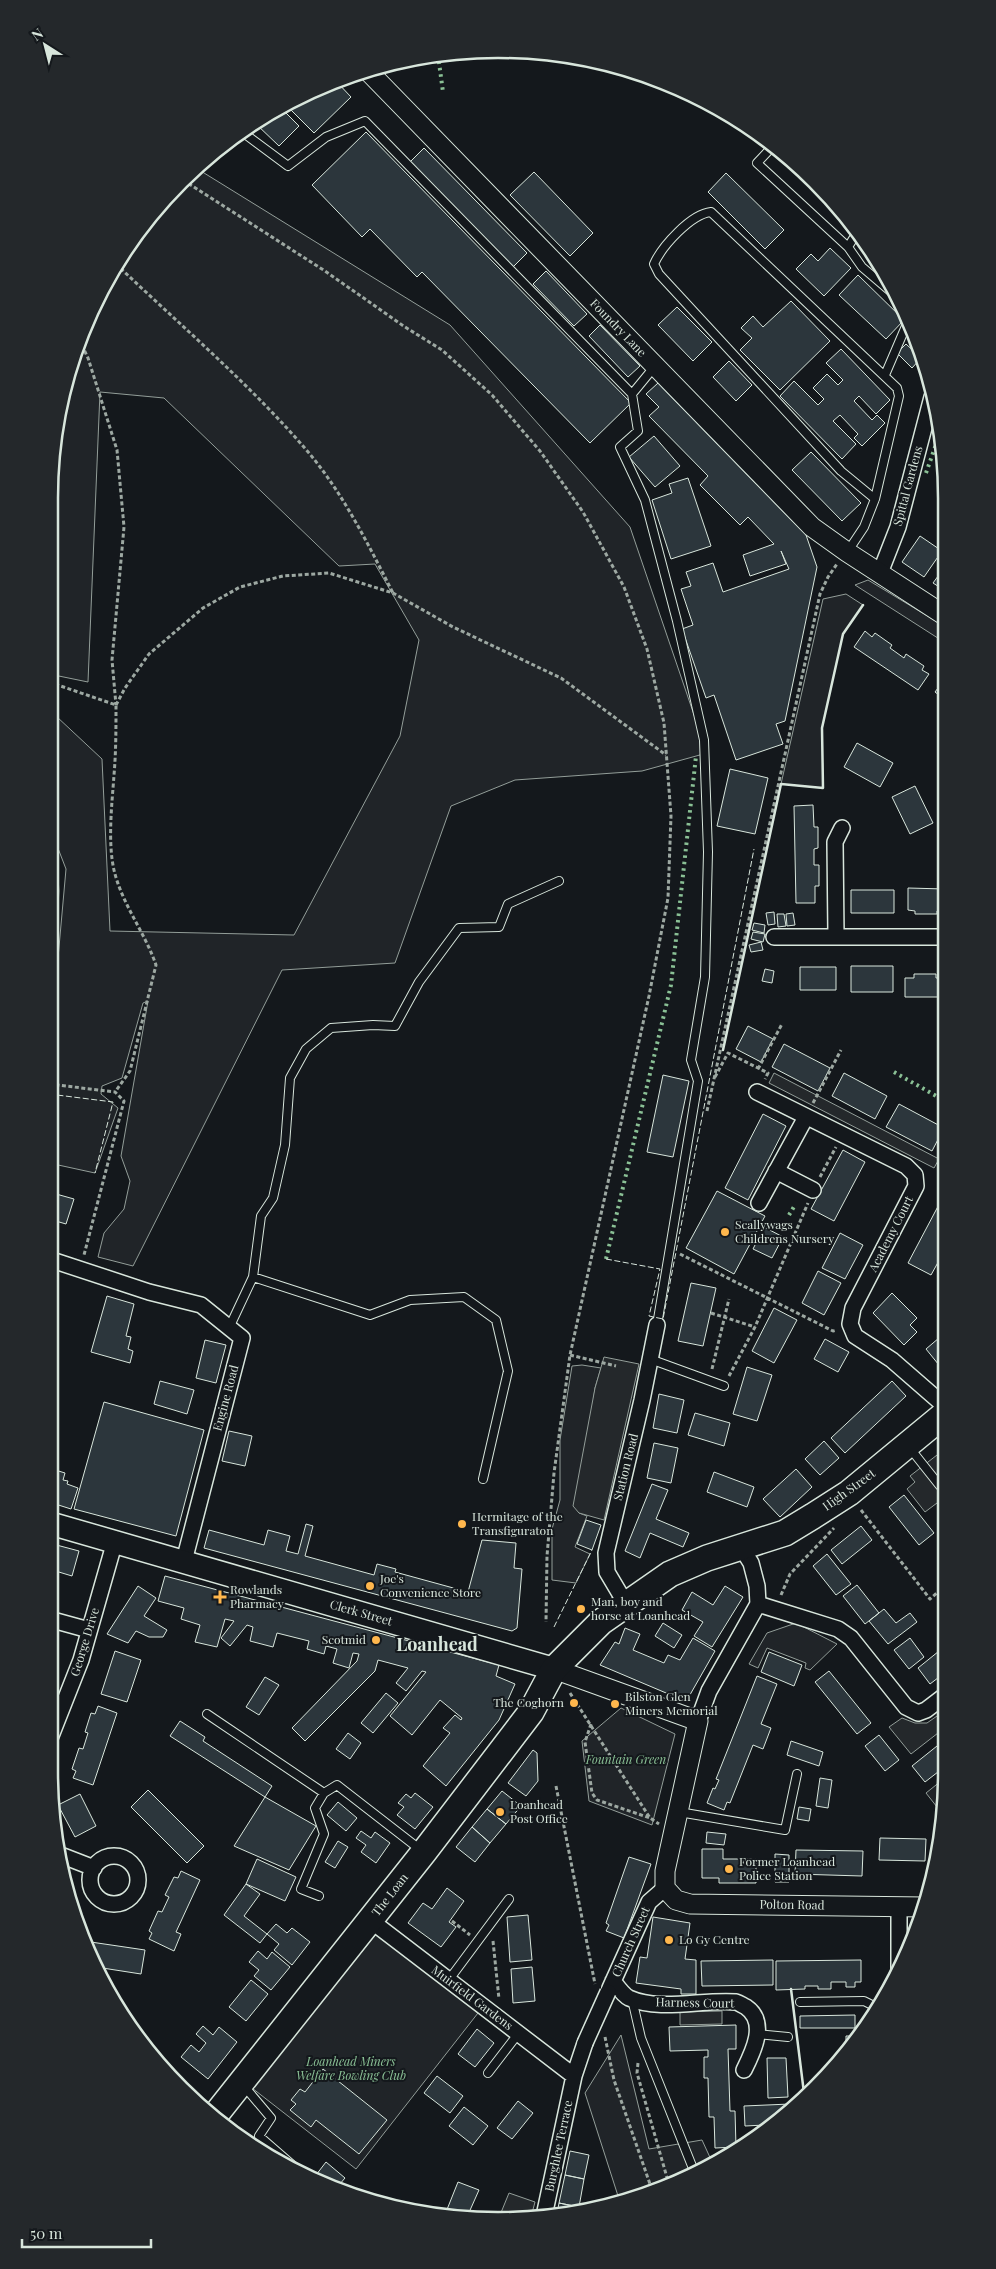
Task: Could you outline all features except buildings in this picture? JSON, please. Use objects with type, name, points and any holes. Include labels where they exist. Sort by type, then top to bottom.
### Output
[{"type":"main road","name":"High Street","points":[[554,1669],[601,1622],[670,1574],[707,1558],[785,1533],[849,1492],[938,1420]]},
{"type":"main road","name":"Clerk Street","points":[[58,1525],[554,1669]]},
{"type":"main road","name":"The Loan","points":[[219,2111],[424,1852],[530,1712],[554,1669]]},
{"type":"street","name":"Foundry Lane","points":[[373,76],[812,527],[938,611]]},
{"type":"street","name":"Spittal Gardens","points":[[880,573],[898,527],[929,408]]},
{"type":"street","points":[[836,936],[835,842],[842,828]]},
{"type":"street","points":[[774,937],[938,938]]},
{"type":"street","name":"Academy Court","points":[[757,1092],[906,1166],[915,1175],[916,1186],[853,1308],[850,1324]]},
{"type":"street","points":[[759,1203],[806,1117]]},
{"type":"street","points":[[776,1171],[813,1190]]},
{"type":"street","name":"Engine Road","points":[[58,1262],[149,1292],[201,1305],[242,1338],[184,1560]]},
{"type":"street","points":[[850,1324],[855,1336],[892,1360],[938,1401]]},
{"type":"street","name":"Station Road","points":[[626,1604],[607,1572],[606,1553],[657,1325]]},
{"type":"street","name":"George Drive","points":[[58,1718],[81,1660],[114,1541]]},
{"type":"street","points":[[665,1888],[664,1871],[679,1812],[698,1721],[709,1691],[758,1604],[757,1586],[751,1563],[741,1547]]},
{"type":"street","points":[[758,1604],[838,1629],[851,1638],[906,1708],[918,1713],[926,1710],[938,1701]]},
{"type":"street","points":[[58,1621],[90,1630]]},
{"type":"street","name":"Clerk Street","points":[[554,1669],[698,1721]]},
{"type":"street","points":[[66,1857],[94,1868]]},
{"type":"street","name":"Polton Road","points":[[665,1888],[676,1900],[690,1904],[917,1907]]},
{"type":"street","name":"Church Street","points":[[574,2076],[585,2043],[649,1902],[665,1888]]},
{"type":"street","points":[[899,1907],[899,1953]]},
{"type":"street","name":"Muirfield Gardens","points":[[370,1920],[574,2076]]},
{"type":"street","points":[[610,1986],[632,1999]]},
{"type":"street","name":"Harness Court","points":[[632,1999],[661,2004],[738,2002],[750,2010],[757,2022],[757,2034]]},
{"type":"street","points":[[744,2070],[753,2051],[757,2034]]},
{"type":"street","name":"Burghlee Terrace","points":[[545,2209],[574,2076]]},
{"type":"lane","points":[[246,137],[288,166],[326,137],[365,121],[632,394],[638,431],[620,447],[645,500],[677,621],[704,740],[708,852],[705,977],[691,1060],[698,1081],[657,1325]]},
{"type":"lane","points":[[768,151],[757,163],[848,247],[862,267],[883,285]]},
{"type":"lane","points":[[847,552],[864,528],[875,499],[899,396],[897,388],[886,375],[711,212],[704,212],[688,224],[659,252],[654,264],[659,274],[840,471],[875,499]]},
{"type":"lane","points":[[848,247],[853,239]]},
{"type":"lane","points":[[886,375],[905,329]]},
{"type":"lane","points":[[632,394],[656,366]]},
{"type":"lane","points":[[229,1328],[253,1277],[261,1216],[273,1198],[285,1146],[290,1078],[306,1049],[331,1028],[373,1025],[395,1026],[419,982],[460,928],[499,927],[508,904],[559,881]]},
{"type":"lane","points":[[253,1277],[370,1316],[410,1300],[464,1297],[496,1320],[508,1371],[482,1478]]},
{"type":"lane","points":[[650,1358],[724,1386]]},
{"type":"lane","points":[[908,1446],[938,1484]]},
{"type":"lane","points":[[207,1714],[324,1793]]},
{"type":"lane","points":[[679,1812],[785,1830],[797,1774]]},
{"type":"lane","points":[[318,1896],[301,1889],[324,1834],[315,1808],[324,1793],[337,1785],[424,1852]]},
{"type":"lane","points":[[448,1981],[509,1899]]},
{"type":"lane","points":[[632,1999],[641,2038],[692,2166]]},
{"type":"lane","points":[[800,2002],[864,2001],[871,2004]]},
{"type":"lane","points":[[488,2073],[518,2034]]},
{"type":"lane","points":[[757,2034],[788,2037]]},
{"type":"lane","points":[[242,2082],[271,2118],[259,2136],[275,2150]]},
{"type":"path","points":[[190,184],[325,271],[404,327],[442,350],[492,395],[534,444],[583,512],[624,587],[647,649],[664,723],[671,816],[668,898],[649,996],[570,1355],[554,1472],[547,1556],[546,1622]]},
{"type":"path","points":[[122,270],[254,395],[309,454],[354,517],[393,593]]},
{"type":"path","points":[[84,349],[117,450],[124,527],[112,660],[116,705],[114,774],[110,819],[114,872],[129,912],[150,948],[156,965],[130,1071],[115,1092]]},
{"type":"path","points":[[757,1092],[768,1073],[728,1053],[718,1054],[820,594],[828,577],[847,552]]},
{"type":"path","points":[[116,705],[125,688],[149,654],[202,608],[240,587],[283,576],[329,573],[393,593],[453,627],[561,678],[666,755]]},
{"type":"path","points":[[58,685],[116,705]]},
{"type":"path","points":[[758,1069],[782,1024]]},
{"type":"path","points":[[806,1117],[841,1050]]},
{"type":"path","points":[[713,1080],[728,1053]]},
{"type":"path","points":[[58,1085],[115,1092],[124,1101],[80,1270]]},
{"type":"path","points":[[724,1386],[755,1327],[813,1190],[842,1134]]},
{"type":"path","points":[[679,1254],[833,1331],[850,1324]]},
{"type":"path","points":[[709,1380],[729,1299]]},
{"type":"path","points":[[710,1313],[755,1327]]},
{"type":"path","points":[[570,1355],[616,1366]]},
{"type":"path","points":[[849,1492],[930,1598],[938,1591]]},
{"type":"path","points":[[775,1609],[790,1574],[838,1525]]},
{"type":"path","points":[[554,1669],[650,1818]]},
{"type":"path","points":[[591,1724],[585,1742],[592,1793],[596,1800],[650,1818],[674,1834]]},
{"type":"path","points":[[452,1922],[478,1941]]},
{"type":"path","points":[[491,1923],[502,2021]]},
{"type":"path","points":[[641,2038],[637,2073],[667,2178]]},
{"type":"green space","points":[[203,172],[450,325],[630,527],[707,753],[642,771],[515,780],[451,806],[395,963],[282,970],[133,1266],[98,1257],[104,1233],[124,1209],[130,1181],[121,1156],[148,1001],[143,1003],[122,1078],[102,1086],[101,1094],[118,1108],[95,1173],[58,1165],[58,958],[66,869],[58,848],[58,718],[102,759],[110,931],[294,935],[400,736],[419,640],[375,564],[339,566],[164,398],[100,392],[88,682],[58,676],[58,469],[66,412],[81,356],[91,329],[117,278],[149,230],[167,208]]},
{"type":"green space","points":[[868,580],[938,622],[938,638],[855,585]]},
{"type":"green space","points":[[846,594],[863,605],[843,634],[822,728],[823,788],[781,784],[823,599]]},
{"type":"green space","points":[[582,1365],[601,1368],[595,1388],[579,1513],[587,1516],[575,1547],[590,1554],[576,1583],[552,1580],[552,1529],[560,1500],[560,1440],[572,1366]]},
{"type":"green space","points":[[796,1623],[837,1644],[810,1670],[805,1668],[806,1663],[767,1648],[758,1668],[749,1664],[767,1633]]},
{"type":"green space","name":"Fountain Green","points":[[621,1708],[675,1734],[652,1825],[589,1801],[582,1741]]},
{"type":"green space","points":[[938,1783],[937,1807],[937,1807],[926,1793]]},
{"type":"green space","name":"Loanhead Miners Welfare Bowling Club","points":[[376,1934],[478,2013],[356,2169],[252,2088]]},
{"type":"green space","points":[[621,2035],[649,2149],[702,2140],[710,2157],[667,2178],[618,2194],[585,2093]]},
{"type":"shaded area","points":[[774,1073],[938,1158],[938,1161],[934,1168],[769,1083]]},
{"type":"shaded area","points":[[604,1357],[639,1364],[604,1520],[579,1513],[573,1506],[595,1388]]},
{"type":"shaded area","points":[[937,1455],[938,1504],[937,1503],[925,1512],[907,1489],[915,1482],[910,1476]]},
{"type":"shaded area","points":[[938,1715],[938,1733],[911,1754],[889,1727],[902,1718],[915,1723],[927,1723]]},
{"type":"shaded area","points":[[722,2011],[722,2024],[680,2025],[680,2012]]},
{"type":"shaded area","points":[[509,2193],[535,2202],[533,2210],[501,2212]]},
{"type":"hedge","points":[[439,61],[443,92]]},
{"type":"hedge","points":[[926,473],[936,446]]},
{"type":"hedge","points":[[606,1259],[671,985],[696,756]]},
{"type":"hedge","points":[[894,1072],[938,1097]]},
{"type":"hedge","points":[[789,1215],[795,1205]]},
{"type":"fence","points":[[606,1259],[660,1269],[649,1316],[663,1319],[754,849]]},
{"type":"fence","points":[[58,1095],[113,1102],[95,1173]]},
{"type":"fence","points":[[554,1627],[592,1550]]},
{"type":"wall","points":[[723,1050],[781,784],[823,788],[822,728],[843,634],[863,605]]},
{"type":"wall","points":[[791,1989],[803,2087]]},
{"type":"place","name":"Scallywags Childrens Nursery","points":[[725,1232]]},
{"type":"place","name":"Hermitage of the Transfiguraton","points":[[462,1524]]},
{"type":"place","name":"Joe's Convenience Store","points":[[370,1586]]},
{"type":"place","name":"Rowlands Pharmacy","points":[[220,1597]]},
{"type":"place","name":"Man, boy and horse at Loanhead","points":[[581,1609]]},
{"type":"place","name":"Scotmid","points":[[376,1640]]},
{"type":"place","name":"The Coghorn","points":[[574,1703]]},
{"type":"place","name":"Bilston Glen Miners Memorial","points":[[615,1704]]},
{"type":"place","name":"Loanhead Post Office","points":[[500,1812]]},
{"type":"place","name":"Former Loanhead Police Station","points":[[729,1869]]},
{"type":"place","name":"Lo Gy Centre","points":[[669,1940]]},
{"type":"district","name":"Loanhead","points":[[437,1645]]}]
